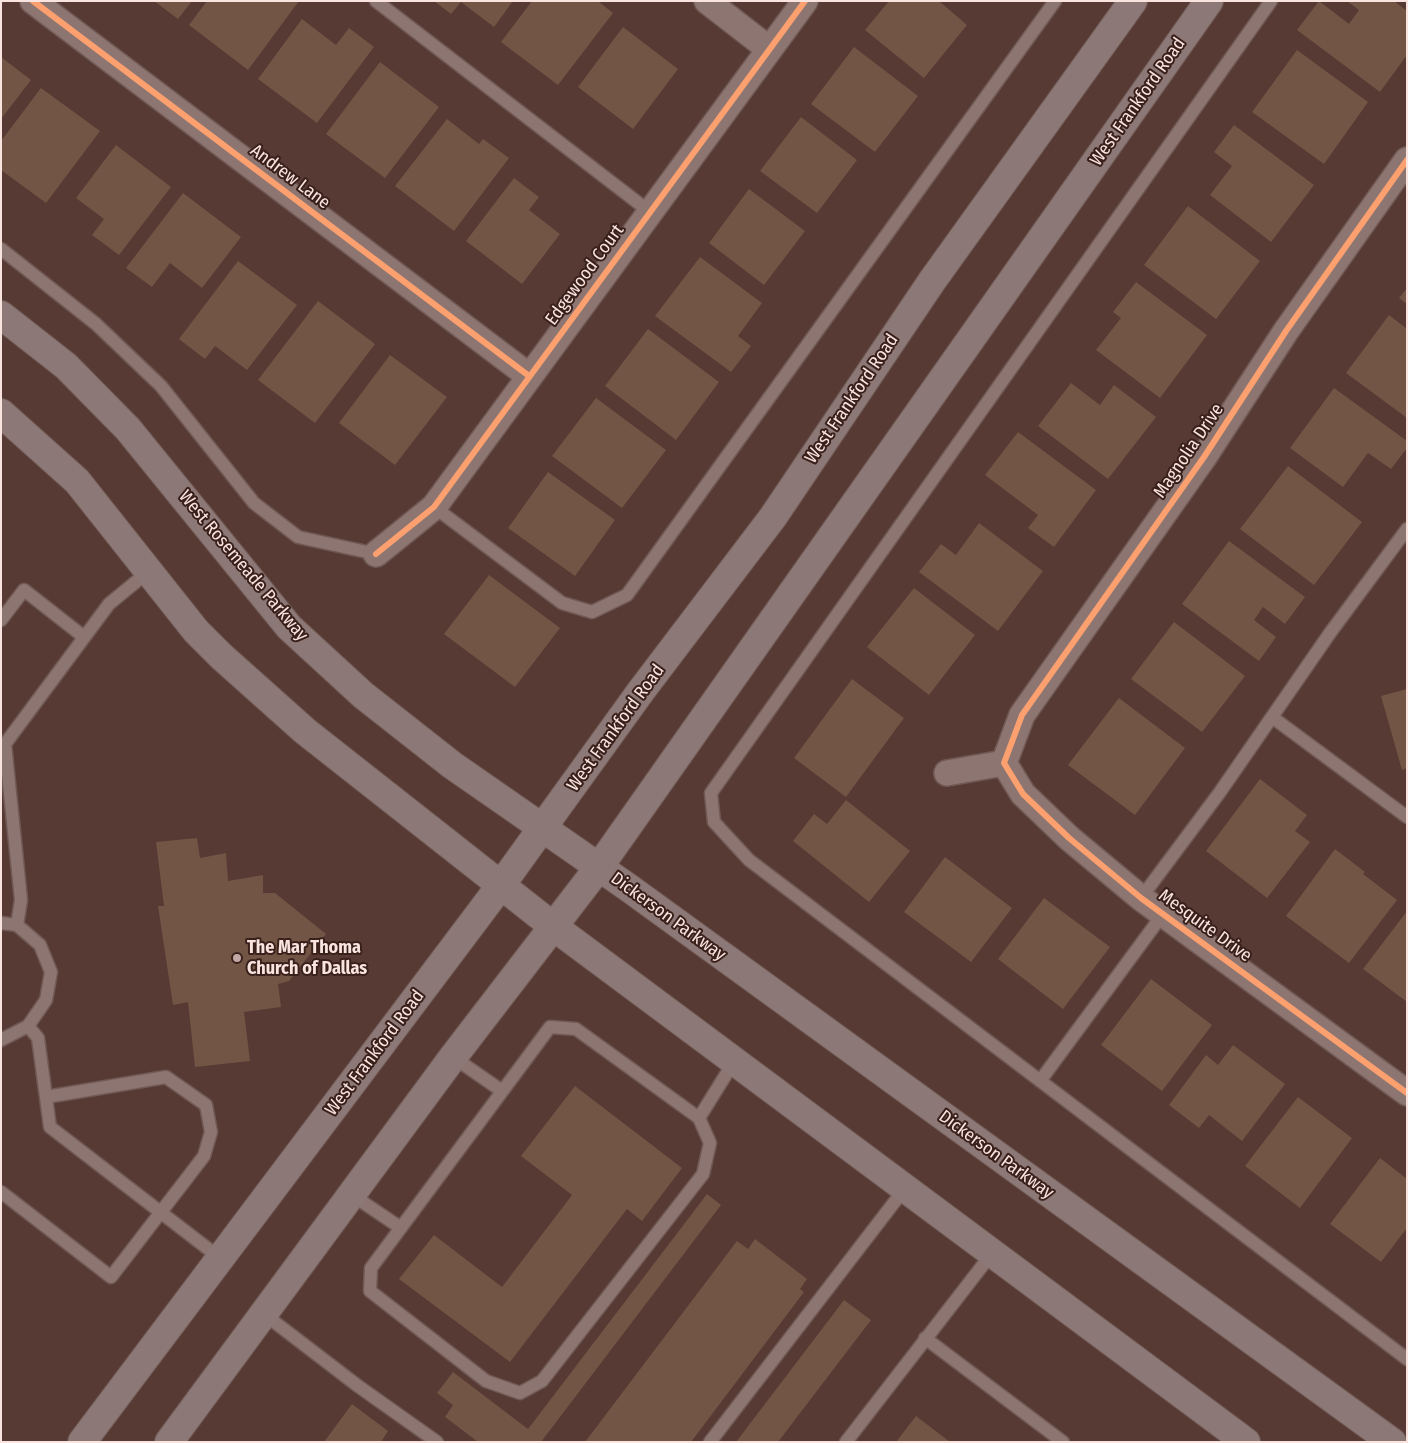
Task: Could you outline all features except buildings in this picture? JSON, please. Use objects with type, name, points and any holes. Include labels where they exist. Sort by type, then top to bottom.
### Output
[{"type":"main road","name":"West Frankford Road","points":[[82,1442],[544,828],[641,691],[772,517],[932,281],[1133,1]]},
{"type":"main road","name":"West Frankford Road","points":[[169,1442],[453,1057],[600,868],[1209,1]]},
{"type":"main road","name":"West Rosemeade Parkway","points":[[1,316],[66,366],[128,429],[289,627],[363,695],[452,765],[600,868]]},
{"type":"main road","points":[[1,413],[77,481],[196,631],[221,656],[305,731],[554,927],[906,1187],[1246,1442]]},
{"type":"main road","name":"Dickerson Parkway","points":[[600,868],[1392,1442]]},
{"type":"street","name":"Andrew Lane","points":[[33,1],[529,376]]},
{"type":"street","points":[[707,1],[769,49]]},
{"type":"street","name":"Edgewood Court","points":[[376,554],[434,507],[805,1]]},
{"type":"street","name":"Magnolia Drive","points":[[1004,763],[1022,715],[1199,466],[1286,331],[1407,160]]},
{"type":"street","points":[[947,773],[1004,763]]},
{"type":"street","name":"Mesquite Drive","points":[[1004,763],[1024,794],[1063,832],[1142,898],[1407,1093]]},
{"type":"lane","points":[[376,1],[650,212]]},
{"type":"lane","points":[[434,507],[562,603],[592,612],[627,595],[1055,1]]},
{"type":"lane","points":[[1271,1],[711,794],[714,822],[749,860],[1407,1359]]},
{"type":"lane","points":[[1,249],[96,324],[161,386],[254,503],[298,538],[376,554]]},
{"type":"lane","points":[[1142,898],[1220,792],[1330,633],[1407,529]]},
{"type":"lane","points":[[17,924],[21,900],[5,744],[109,604],[149,570]]},
{"type":"lane","points":[[1,620],[24,590],[84,637]]},
{"type":"lane","points":[[1272,717],[1407,817]]},
{"type":"lane","points":[[1040,1081],[1163,914]]},
{"type":"lane","points":[[1,923],[17,924],[40,945],[52,972],[46,1000],[28,1026],[1,1040]]},
{"type":"lane","points":[[28,1026],[38,1038],[50,1127],[220,1258]]},
{"type":"lane","points":[[550,1027],[576,1030],[699,1118],[710,1143],[702,1174],[542,1381],[520,1393],[486,1380],[370,1292],[371,1268],[502,1091],[550,1027]]},
{"type":"lane","points":[[453,1057],[502,1091]]},
{"type":"lane","points":[[699,1118],[735,1060]]},
{"type":"lane","points":[[1,1192],[111,1277],[204,1156],[211,1132],[206,1105],[166,1077],[46,1097]]},
{"type":"lane","points":[[710,1442],[906,1187]]},
{"type":"lane","points":[[352,1195],[400,1228]]},
{"type":"lane","points":[[846,1442],[993,1252]]},
{"type":"lane","points":[[264,1314],[358,1386],[437,1442]]},
{"type":"lane","points":[[926,1338],[1063,1442]]},
{"type":"cycle path","points":[[33,1],[529,376]]},
{"type":"cycle path","points":[[376,554],[434,507],[805,1]]},
{"type":"cycle path","points":[[1407,160],[1286,331],[1204,457],[1022,715],[1004,763],[1023,794],[1069,838],[1141,898],[1407,1093]]},
{"type":"place","name":"The Mar Thoma Church of Dallas","points":[[237,958]]}]
